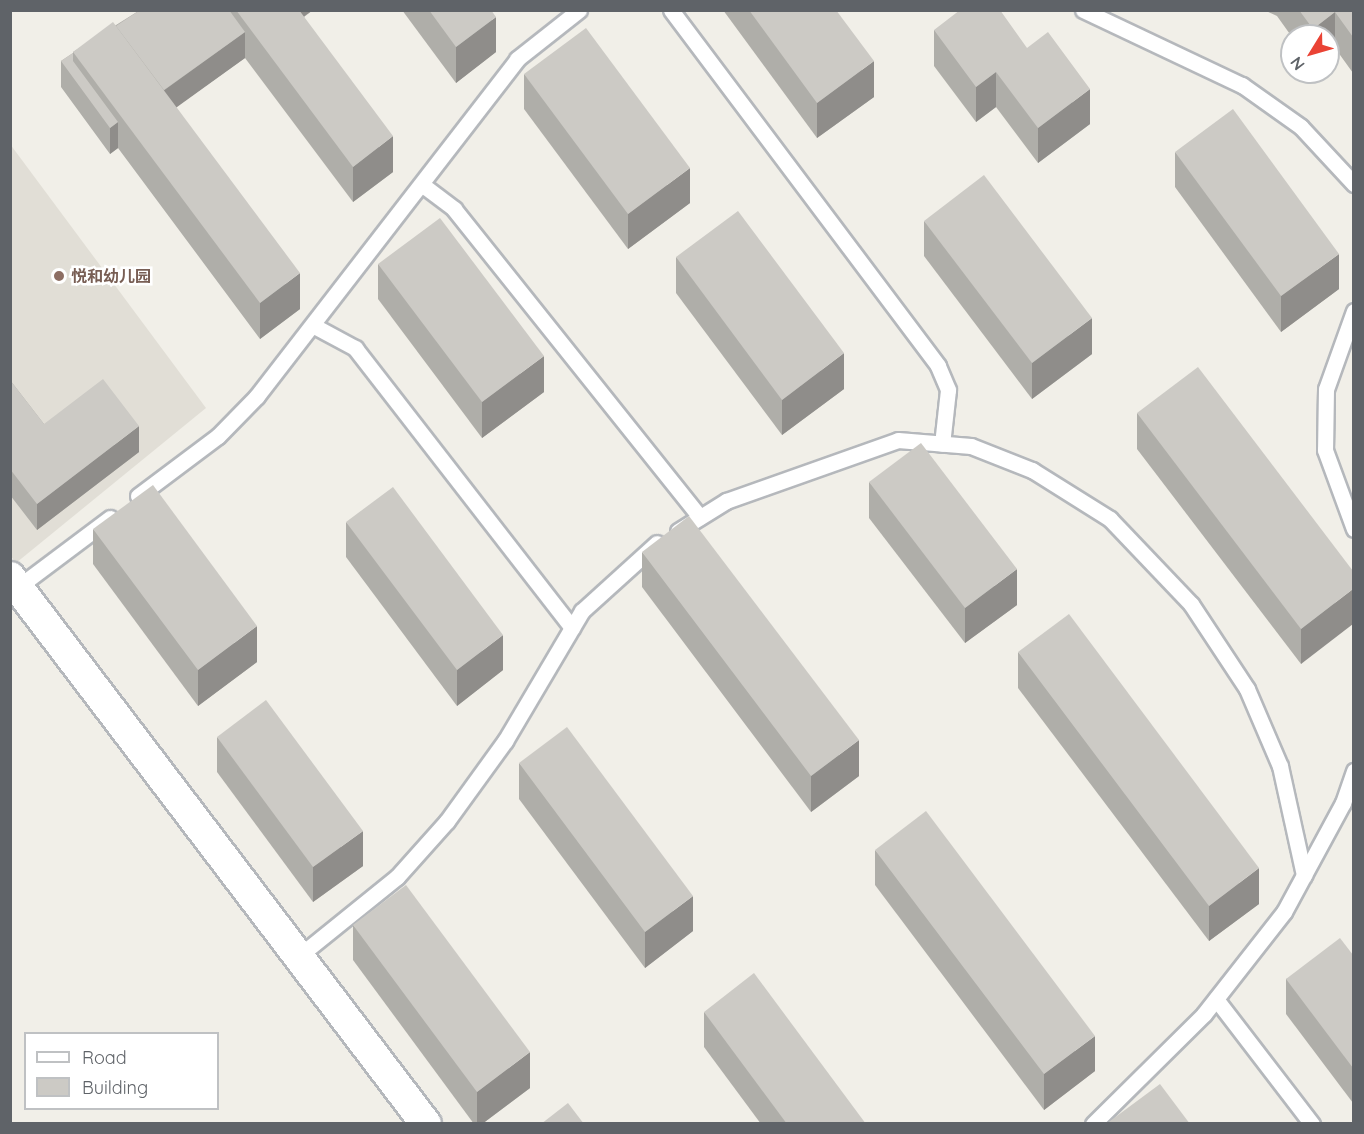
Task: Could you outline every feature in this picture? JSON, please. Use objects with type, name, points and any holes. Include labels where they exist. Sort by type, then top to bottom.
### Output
[{"type":"street","points":[[14,582],[426,1124]]},
{"type":"lane","points":[[14,582],[218,436],[314,326],[424,186],[517,59],[579,10]]},
{"type":"lane","points":[[670,10],[938,366],[948,390],[942,444]]},
{"type":"lane","points":[[1083,10],[1242,85],[1301,126],[1353,184]]},
{"type":"lane","points":[[424,186],[454,209],[700,517]]},
{"type":"lane","points":[[1353,311],[1326,389],[1325,450],[1353,529]]},
{"type":"lane","points":[[314,326],[355,348],[572,628]]},
{"type":"lane","points":[[298,956],[397,877],[447,821],[506,741],[582,611],[644,552],[726,501],[898,440],[971,446],[1032,470],[1110,519],[1191,604],[1247,689],[1280,766],[1304,875]]},
{"type":"lane","points":[[1093,1124],[1216,999],[1284,912],[1304,875],[1348,806],[1353,771]]},
{"type":"lane","points":[[1216,999],[1312,1124]]},
{"type":"shaded area","name":"悦和幼儿园","points":[[10,144],[206,408],[16,563],[10,555]]},
{"type":"building","points":[[140,10],[229,10],[245,32],[164,90],[116,26]]},
{"type":"building","points":[[236,10],[299,10],[393,136],[353,167]]},
{"type":"building","points":[[429,10],[491,10],[496,17],[456,47]]},
{"type":"building","points":[[749,10],[836,10],[874,61],[817,103]]},
{"type":"building","points":[[960,10],[1000,10],[1027,48],[1048,32],[1090,89],[1038,128],[996,72],[976,87],[934,30]]},
{"type":"building","points":[[1299,10],[1353,10],[1353,37],[1335,12],[1319,24],[1309,24]]},
{"type":"building","points":[[113,22],[300,273],[260,303],[73,52]]},
{"type":"building","points":[[586,28],[690,168],[628,214],[524,74]]},
{"type":"building","points":[[73,53],[73,61],[118,122],[110,128],[61,61]]},
{"type":"building","points":[[1233,109],[1339,254],[1281,296],[1175,152]]},
{"type":"building","points":[[984,175],[1092,318],[1032,363],[924,221]]},
{"type":"building","points":[[738,211],[844,353],[782,400],[676,257]]},
{"type":"building","points":[[440,218],[544,356],[482,402],[378,264]]},
{"type":"building","points":[[1198,367],[1353,571],[1353,589],[1301,629],[1137,413]]},
{"type":"building","points":[[103,379],[139,426],[37,504],[10,469],[10,380],[44,424]]},
{"type":"building","points":[[921,443],[1017,569],[965,608],[869,482]]},
{"type":"building","points":[[153,485],[257,626],[198,670],[93,529]]},
{"type":"building","points":[[393,487],[503,635],[457,670],[346,522]]},
{"type":"building","points":[[689,516],[859,740],[811,776],[642,552]]},
{"type":"building","points":[[1069,614],[1259,868],[1209,906],[1018,652]]},
{"type":"building","points":[[266,700],[363,831],[313,867],[217,737]]},
{"type":"building","points":[[567,727],[693,896],[645,932],[519,763]]},
{"type":"building","points":[[926,811],[1095,1036],[1044,1074],[875,850]]},
{"type":"building","points":[[406,885],[530,1052],[477,1092],[353,925]]},
{"type":"building","points":[[1340,938],[1353,955],[1353,1068],[1286,979]]},
{"type":"building","points":[[754,973],[866,1124],[787,1124],[704,1012]]},
{"type":"building","points":[[1160,1084],[1190,1124],[1106,1124]]},
{"type":"building","points":[[568,1103],[584,1124],[541,1124]]},
{"type":"place","name":"悦和幼儿园","points":[[59,276]]}]
